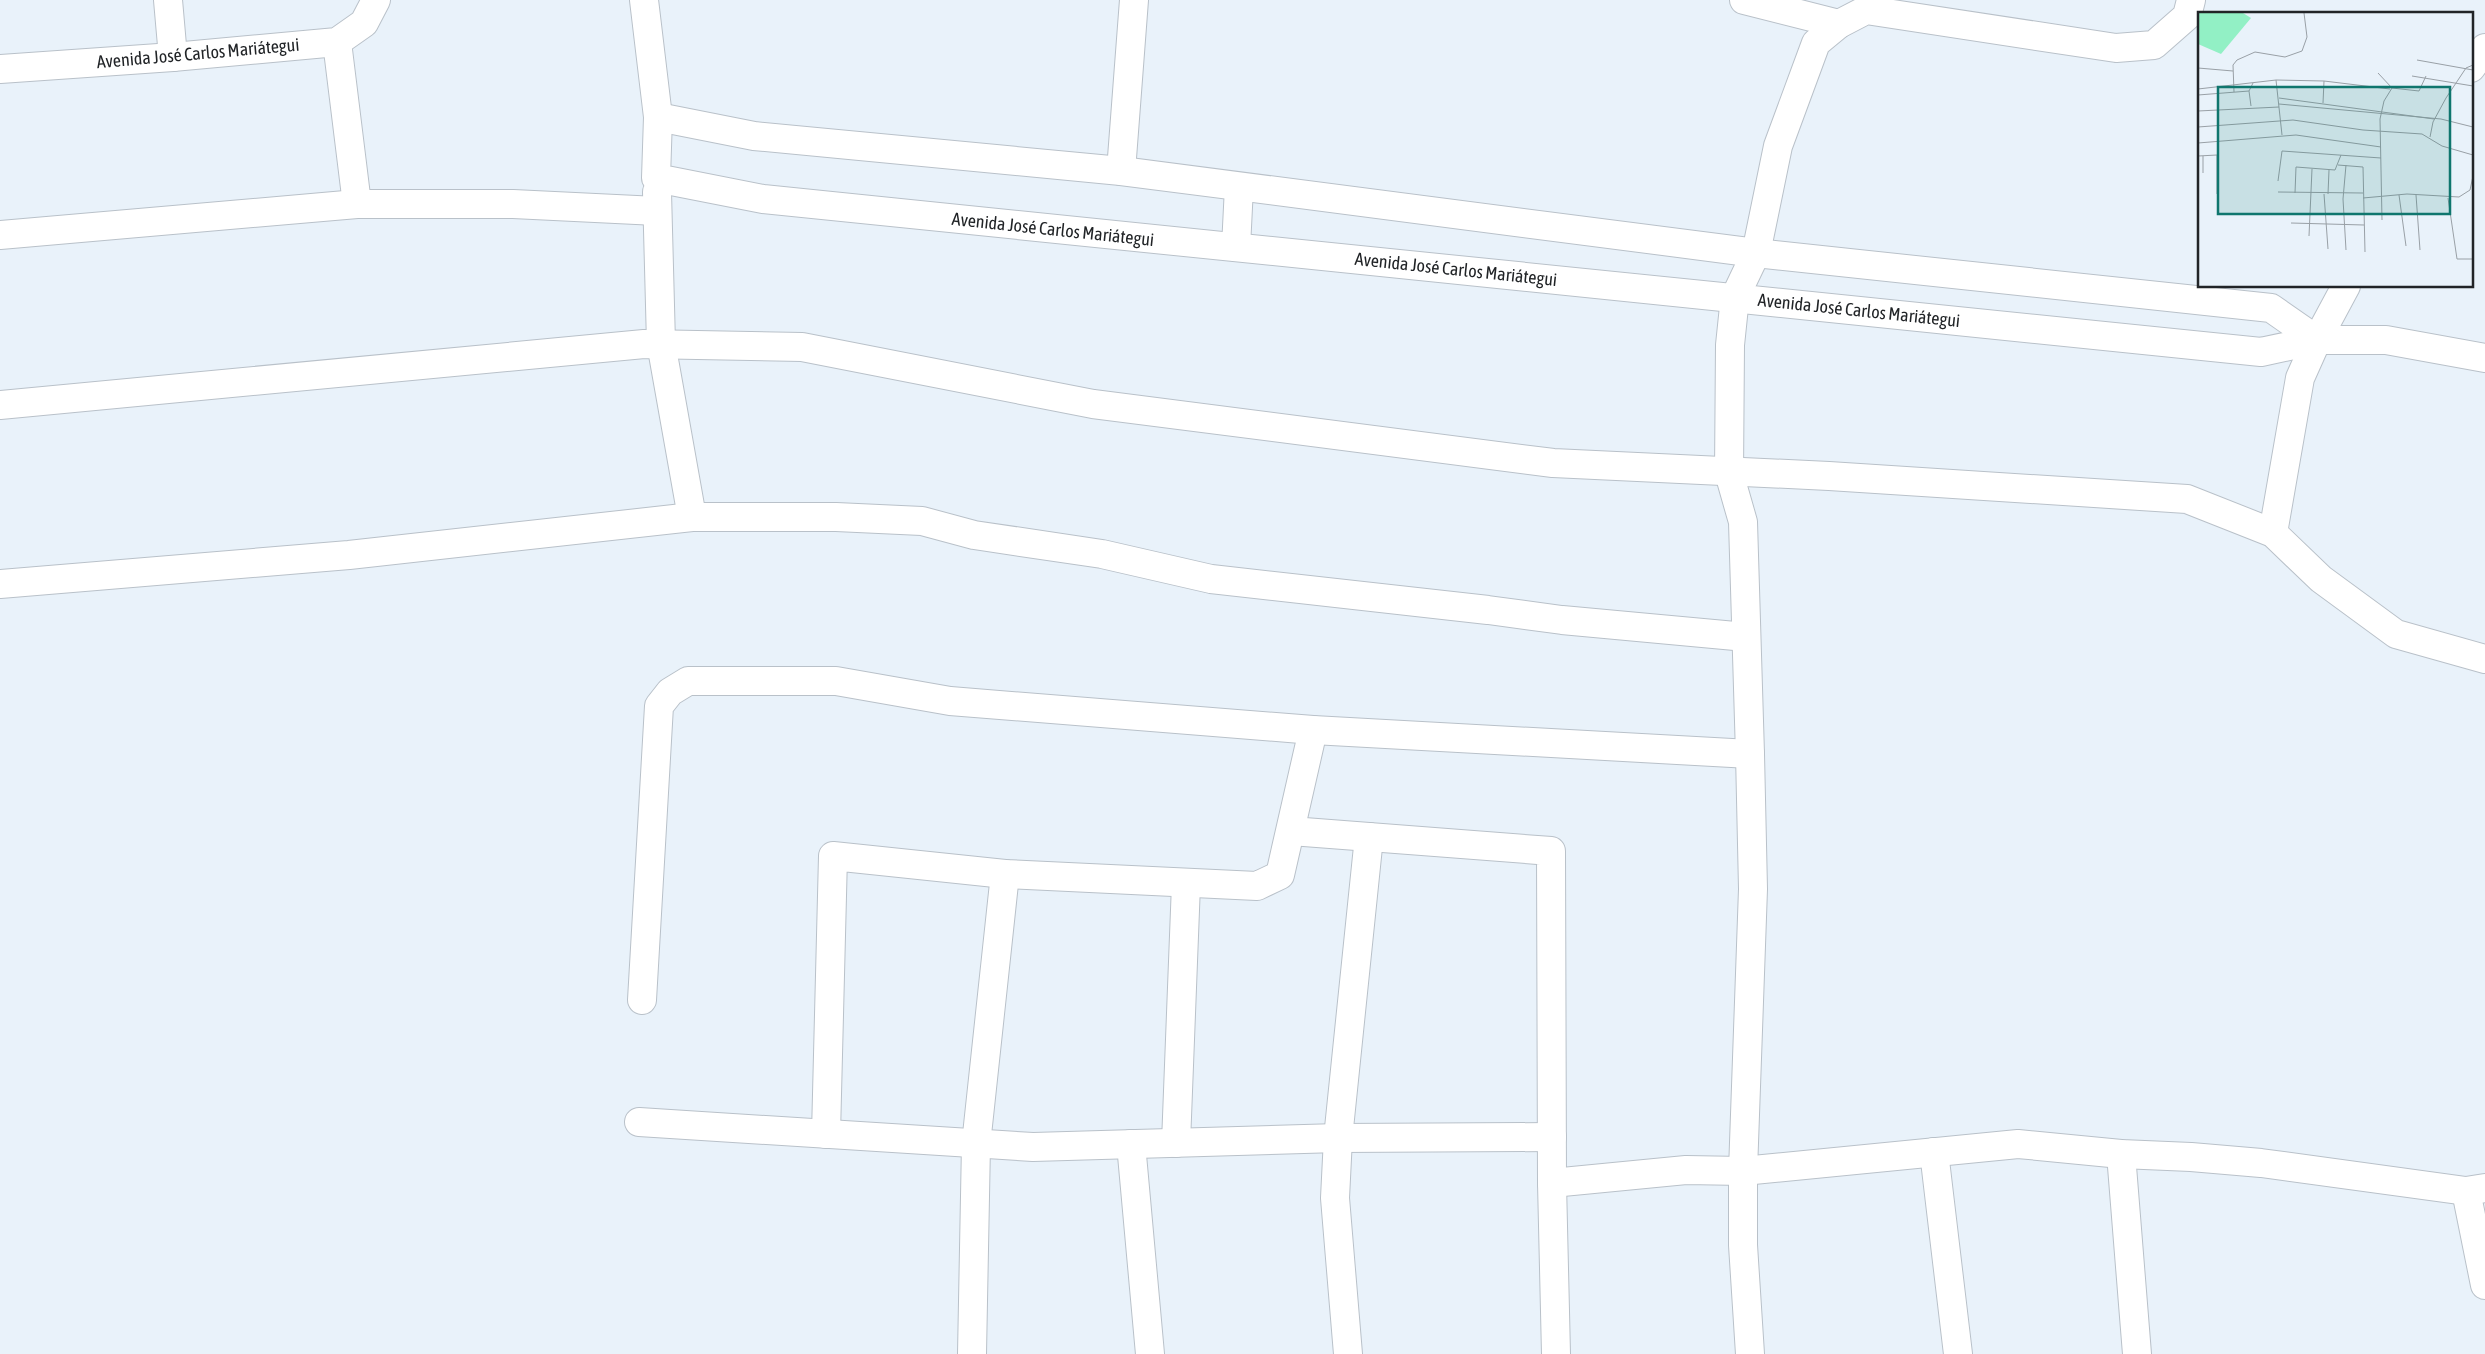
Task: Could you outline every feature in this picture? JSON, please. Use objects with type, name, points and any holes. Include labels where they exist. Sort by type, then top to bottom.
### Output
[{"type":"street","points":[[168,0],[173,57]]},
{"type":"street","name":"Avenida José Carlos Mariátegui","points":[[0,69],[173,57],[337,42],[364,24],[376,0]]},
{"type":"street","points":[[644,0],[658,117],[656,178],[661,343],[692,518]]},
{"type":"street","points":[[1121,171],[1134,0]]},
{"type":"street","points":[[1744,0],[1839,24]]},
{"type":"street","points":[[1750,1354],[1745,1283],[1743,1172],[1753,889],[1744,522],[1729,473],[1730,345],[1735,298],[1756,253],[1778,146],[1816,43],[1863,5],[2116,48],[2154,45],[2187,16],[2191,0]]},
{"type":"street","points":[[337,42],[357,204]]},
{"type":"street","points":[[2472,67],[2485,48]]},
{"type":"street","points":[[658,117],[754,136],[1121,171],[1239,188],[1756,253],[2271,308],[2317,340]]},
{"type":"street","name":"Avenida José Carlos Mariátegui","points":[[656,178],[763,199],[2261,352],[2317,340],[2386,340],[2485,358]]},
{"type":"street","points":[[1236,247],[1239,188]]},
{"type":"street","points":[[0,234],[357,204],[513,204],[657,211]]},
{"type":"street","points":[[2273,533],[2300,378],[2317,340],[2345,288]]},
{"type":"street","points":[[0,404],[661,343],[802,347],[1102,405],[1553,463],[1729,473],[1829,476],[2187,499],[2273,533],[2321,579],[2396,634],[2485,659]]},
{"type":"street","points":[[0,584],[349,555],[692,518],[836,518],[922,521],[974,535],[1102,554],[1211,579],[1562,620],[1746,637]]},
{"type":"street","points":[[642,1000],[659,706],[670,692],[688,681],[836,681],[950,701],[1313,730],[1750,754]]},
{"type":"street","points":[[826,1134],[833,856],[1005,874],[1256,886],[1280,875],[1313,730]]},
{"type":"street","points":[[1290,831],[1551,851],[1552,1182],[1556,1354]]},
{"type":"street","points":[[1348,1354],[1335,1198],[1338,1138],[1369,837]]},
{"type":"street","points":[[972,1354],[976,1144],[1005,874]]},
{"type":"street","points":[[1176,1143],[1186,884]]},
{"type":"street","points":[[639,1122],[1033,1147],[1338,1138],[1552,1137]]},
{"type":"street","points":[[1131,1144],[1150,1354]]},
{"type":"street","points":[[1552,1182],[1686,1170],[1743,1172],[2018,1144],[2121,1154],[2191,1156],[2261,1163],[2476,1190],[2485,1285]]},
{"type":"street","points":[[1934,1152],[1958,1354]]},
{"type":"street","points":[[2121,1154],[2136,1354]]}]
